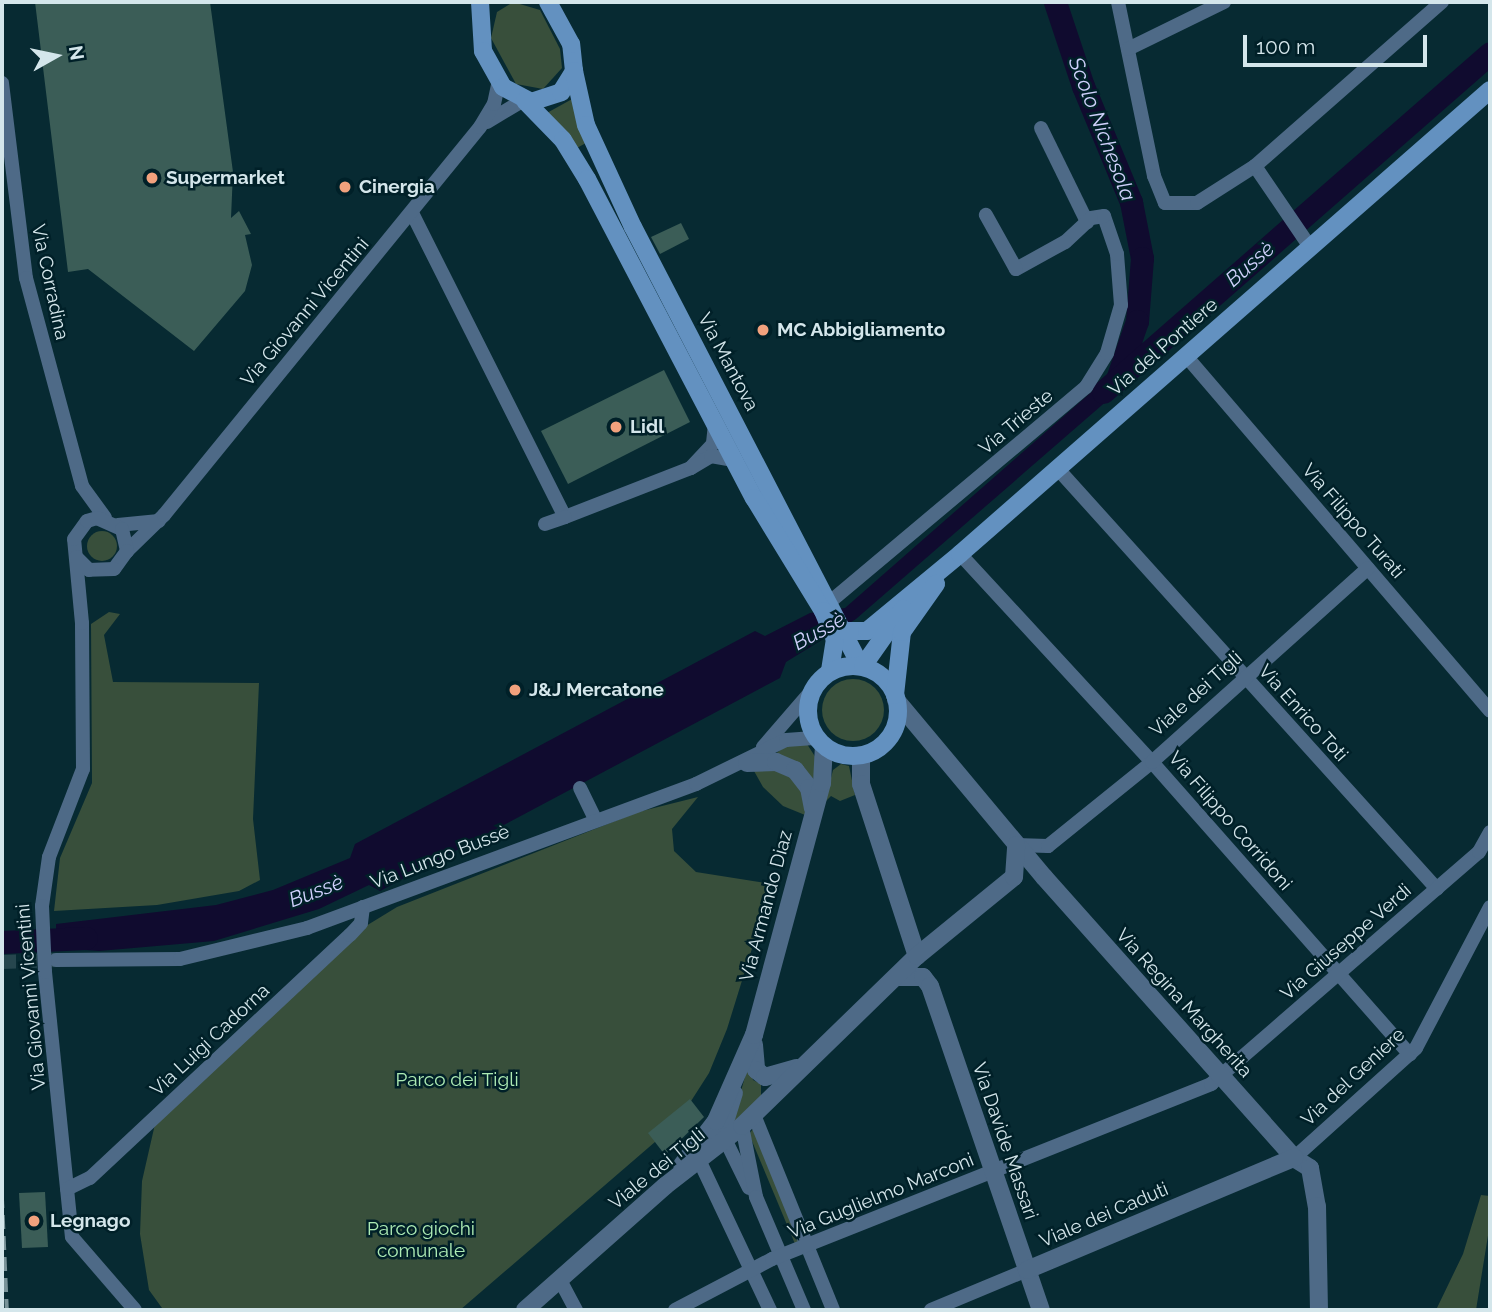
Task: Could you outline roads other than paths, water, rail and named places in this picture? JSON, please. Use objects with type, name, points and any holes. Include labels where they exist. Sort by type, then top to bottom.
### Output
[{"type":"main road","name":"Via Mantova","points":[[548,2],[574,51],[574,71],[586,125],[633,227],[830,607],[840,635],[862,666]]},
{"type":"main road","name":"Via Mantova","points":[[483,7],[480,45],[499,81],[563,141],[587,179],[734,460],[830,607]]},
{"type":"main road","points":[[523,101],[555,96],[574,71]]},
{"type":"main road","name":"Via del Pontiere","points":[[840,635],[867,631],[960,554],[1186,355],[1306,242],[1490,90]]},
{"type":"main road","name":"Via del Pontiere","points":[[896,697],[902,632],[960,554]]},
{"type":"main road","name":"Via del Pontiere","points":[[862,666],[920,587]]},
{"type":"main road","points":[[830,671],[862,666],[880,674],[896,697],[893,731],[861,755],[820,742],[808,710],[813,689],[830,671],[840,635]]},
{"type":"street","points":[[1118,2],[1154,176],[1165,203],[1197,203],[1255,166],[1442,2]]},
{"type":"street","points":[[1128,49],[1224,2]]},
{"type":"street","name":"Via Giovanni Vicentini","points":[[82,623],[87,589],[97,572],[114,569],[127,551],[159,522],[412,213],[480,127],[494,104],[499,81]]},
{"type":"street","name":"Via Corradina","points":[[2,83],[26,278],[82,486],[76,532]]},
{"type":"street","name":"Via Giovanni Vicentini","points":[[480,127],[523,101]]},
{"type":"street","points":[[986,215],[1016,269],[1065,242],[1087,222],[1041,128]]},
{"type":"street","points":[[1255,166],[1283,214],[1306,242]]},
{"type":"street","points":[[412,213],[565,517]]},
{"type":"street","name":"Via Trieste","points":[[830,607],[1086,387],[1107,353],[1121,305],[1116,254],[1104,216],[1087,222]]},
{"type":"street","name":"Via Filippo Turati","points":[[1186,355],[1490,711]]},
{"type":"street","points":[[691,468],[713,444],[715,424]]},
{"type":"street","points":[[545,524],[691,468],[711,456],[734,460]]},
{"type":"street","name":"Via Enrico Toti","points":[[1057,468],[1437,889]]},
{"type":"street","name":"Via Corradina","points":[[82,486],[112,522]]},
{"type":"street","points":[[76,532],[87,521],[159,522]]},
{"type":"street","points":[[112,522],[127,551]]},
{"type":"street","name":"Via Giovanni Vicentini","points":[[76,532],[82,623],[83,769],[45,870],[42,906],[46,972],[67,1189],[77,1248],[135,1310]]},
{"type":"street","name":"Via Filippo Corridoni","points":[[960,554],[1152,762],[1410,1055]]},
{"type":"street","points":[[76,557],[97,572]]},
{"type":"street","name":"Viale dei Tigli","points":[[1048,846],[1152,762],[1368,568]]},
{"type":"street","name":"Via Lungo Bussè","points":[[747,763],[813,689]]},
{"type":"street","name":"Via Regina Margherita","points":[[896,697],[1016,845],[1294,1158]]},
{"type":"street","name":"Via Lungo Bussè","points":[[56,960],[131,963],[226,951],[363,907],[747,763],[786,740],[820,742]]},
{"type":"street","name":"Via Armando Diaz","points":[[725,1140],[739,1076],[754,1035],[825,771],[820,742]]},
{"type":"street","points":[[861,755],[862,790],[917,956]]},
{"type":"street","points":[[747,763],[776,762],[795,770],[809,788],[814,812]]},
{"type":"street","points":[[580,788],[595,819]]},
{"type":"street","name":"Via Giuseppe Verdi","points":[[1221,1076],[1479,852],[1490,832]]},
{"type":"street","points":[[1016,845],[1048,846],[1042,875],[1018,872],[1016,845]]},
{"type":"street","name":"Viale dei Tigli","points":[[526,1310],[665,1186],[700,1162],[748,1121],[917,956],[1018,872]]},
{"type":"street","name":"Via Luigi Cadorna","points":[[67,1189],[90,1178],[350,935],[361,923],[363,907]]},
{"type":"street","name":"Via del Geniere","points":[[1294,1158],[1410,1055],[1490,907]]},
{"type":"street","points":[[930,986],[933,959],[949,930]]},
{"type":"street","points":[[898,977],[923,977],[930,986]]},
{"type":"street","name":"Via Davide Massari","points":[[930,986],[1041,1310]]},
{"type":"street","name":"Viale dei Tigli","points":[[754,1035],[756,1070],[765,1077],[783,1075],[813,1058]]},
{"type":"street","name":"Via Armando Diaz","points":[[665,1186],[702,1142],[739,1076]]},
{"type":"street","name":"Via Guglielmo Marconi","points":[[675,1310],[751,1268],[781,1255],[807,1248],[1221,1076]]},
{"type":"street","points":[[748,1121],[756,1197]]},
{"type":"street","points":[[748,1121],[833,1310]]},
{"type":"street","points":[[725,1140],[756,1197],[804,1310]]},
{"type":"street","points":[[1294,1158],[1306,1188],[1319,1301]]},
{"type":"street","name":"Viale dei Caduti","points":[[931,1310],[1294,1158]]},
{"type":"street","points":[[700,1162],[770,1310]]},
{"type":"street","points":[[559,1280],[576,1310]]},
{"type":"water","points":[[1121,366],[1132,379],[856,619],[786,662],[780,678],[380,891],[369,885],[319,909],[214,941],[99,951],[56,948],[56,924],[216,905],[273,890],[350,858],[355,844],[755,631],[765,636],[810,613],[845,608]]},
{"type":"waterway","name":"Scolo Nichesola","points":[[1055,2],[1083,86],[1131,202],[1142,258],[1137,321],[1117,379]]},
{"type":"waterway","name":"Bussè","points":[[1103,392],[1490,53]]},
{"type":"waterway","name":"Bussè","points":[[2,942],[86,938]]},
{"type":"tunnel","points":[[2,962],[56,960]]},
{"type":"railway","points":[[2,1194],[7,1310]]},
{"type":"place","name":"Supermarket","points":[[152,178]]},
{"type":"place","name":"Cinergia","points":[[345,187]]},
{"type":"place","name":"MC Abbigliamento","points":[[763,330]]},
{"type":"place","name":"Lidl","points":[[616,427]]},
{"type":"place","name":"J&J Mercatone","points":[[515,690]]},
{"type":"place","name":"Legnago","points":[[34,1221]]},
{"type":"park label","name":"Parco dei Tigli","points":[[457,1080]]},
{"type":"park label","name":"Parco giochi comunale","points":[[421,1240]]}]
